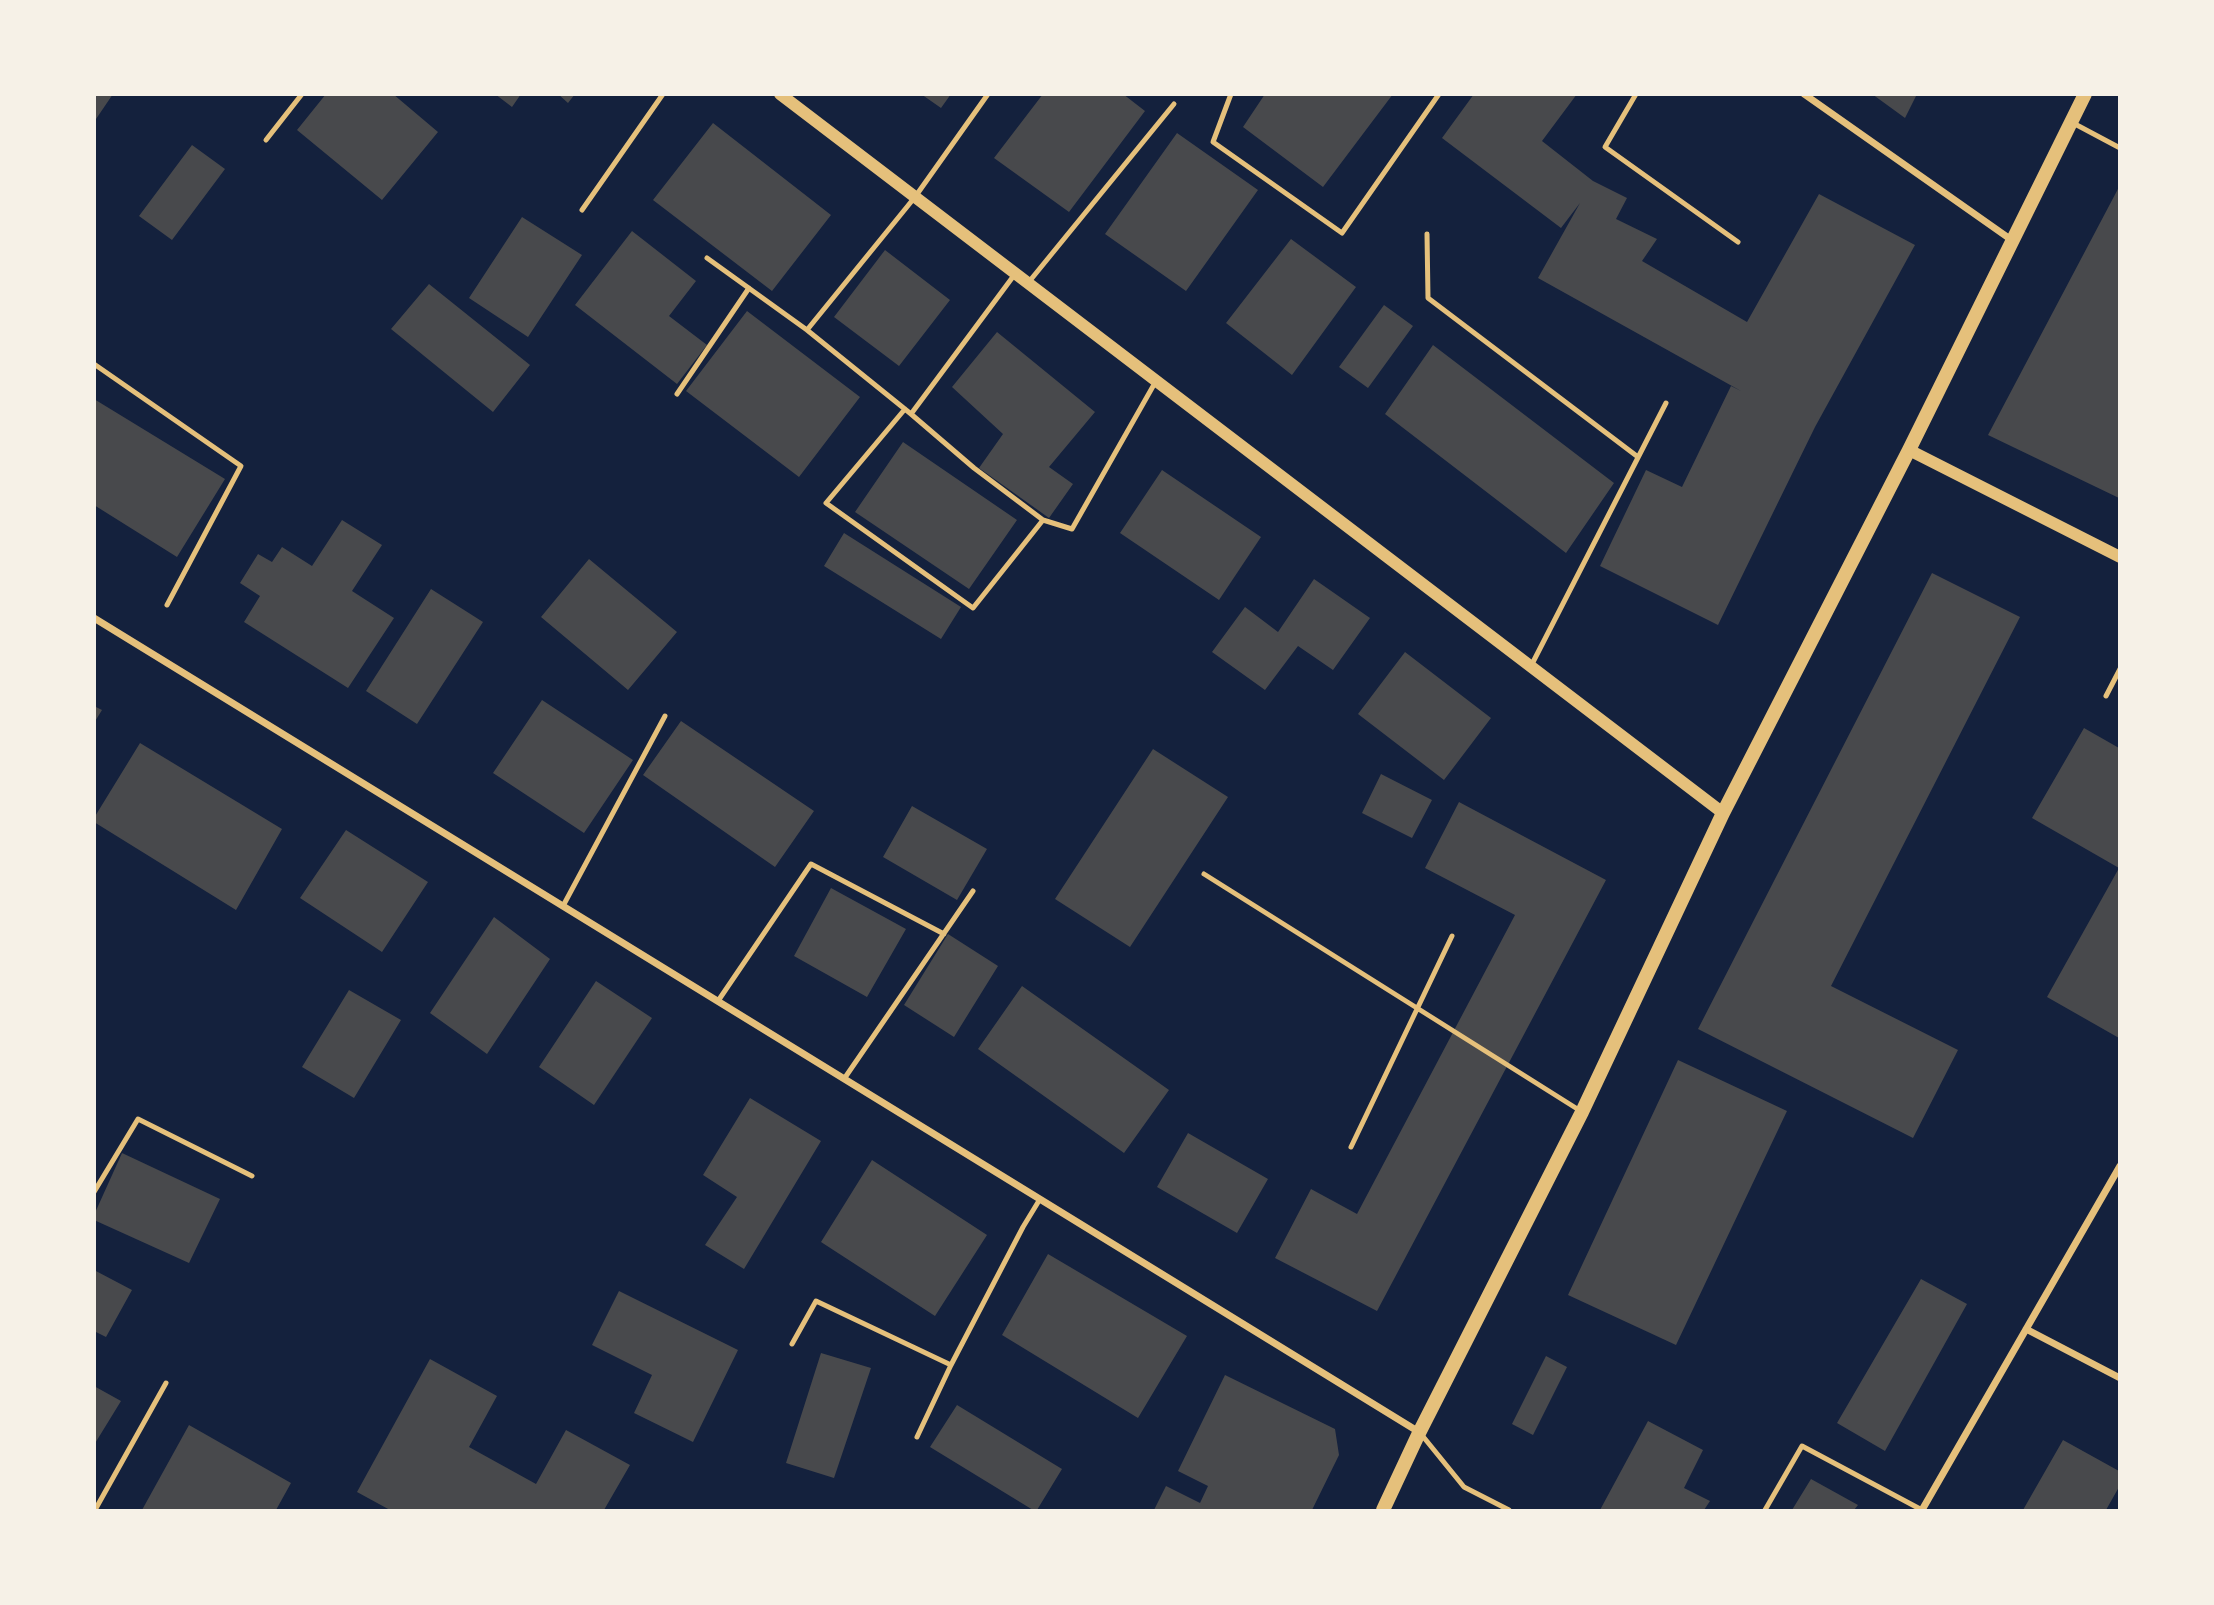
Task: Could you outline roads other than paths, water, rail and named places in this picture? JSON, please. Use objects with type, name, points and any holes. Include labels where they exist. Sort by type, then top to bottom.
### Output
[{"type":"main road","points":[[1383,1510],[1419,1433],[1582,1112],[1723,813],[1909,450],[2085,94]]},
{"type":"street","points":[[780,94],[1723,813]]},
{"type":"street","points":[[1804,94],[2013,241]]},
{"type":"street","points":[[1909,450],[2119,557]]},
{"type":"street","points":[[94,618],[1419,1433]]},
{"type":"street","points":[[1922,1510],[2119,1166]]},
{"type":"street","points":[[2026,1329],[2119,1377]]},
{"type":"lane","points":[[266,140],[303,94]]},
{"type":"lane","points":[[582,210],[663,94]]},
{"type":"lane","points":[[807,330],[915,197],[988,94]]},
{"type":"lane","points":[[1231,94],[1213,142],[1342,233],[1439,94]]},
{"type":"lane","points":[[1636,94],[1605,147],[1738,242]]},
{"type":"lane","points":[[1028,283],[1174,104]]},
{"type":"lane","points":[[2071,121],[2119,148]]},
{"type":"lane","points":[[1427,234],[1428,299],[1638,457]]},
{"type":"lane","points":[[707,258],[807,330],[974,468],[1043,520],[1072,529],[1156,381]]},
{"type":"lane","points":[[911,414],[1015,274]]},
{"type":"lane","points":[[677,394],[749,288]]},
{"type":"lane","points":[[94,364],[241,466],[167,605]]},
{"type":"lane","points":[[1531,666],[1666,403]]},
{"type":"lane","points":[[905,409],[826,503],[973,608],[1043,520]]},
{"type":"lane","points":[[2106,696],[2119,669]]},
{"type":"lane","points":[[563,906],[665,716]]},
{"type":"lane","points":[[718,1001],[811,864],[944,934]]},
{"type":"lane","points":[[1205,874],[1582,1112]]},
{"type":"lane","points":[[844,1079],[973,891]]},
{"type":"lane","points":[[1351,1147],[1452,936]]},
{"type":"lane","points":[[94,1192],[138,1119],[252,1176]]},
{"type":"lane","points":[[917,1437],[951,1365],[1040,1199]]},
{"type":"lane","points":[[792,1344],[816,1301],[951,1365]]},
{"type":"lane","points":[[95,1510],[166,1383]]},
{"type":"lane","points":[[1419,1433],[1464,1487],[1509,1510]]},
{"type":"lane","points":[[1765,1510],[1802,1447],[1922,1510]]}]
